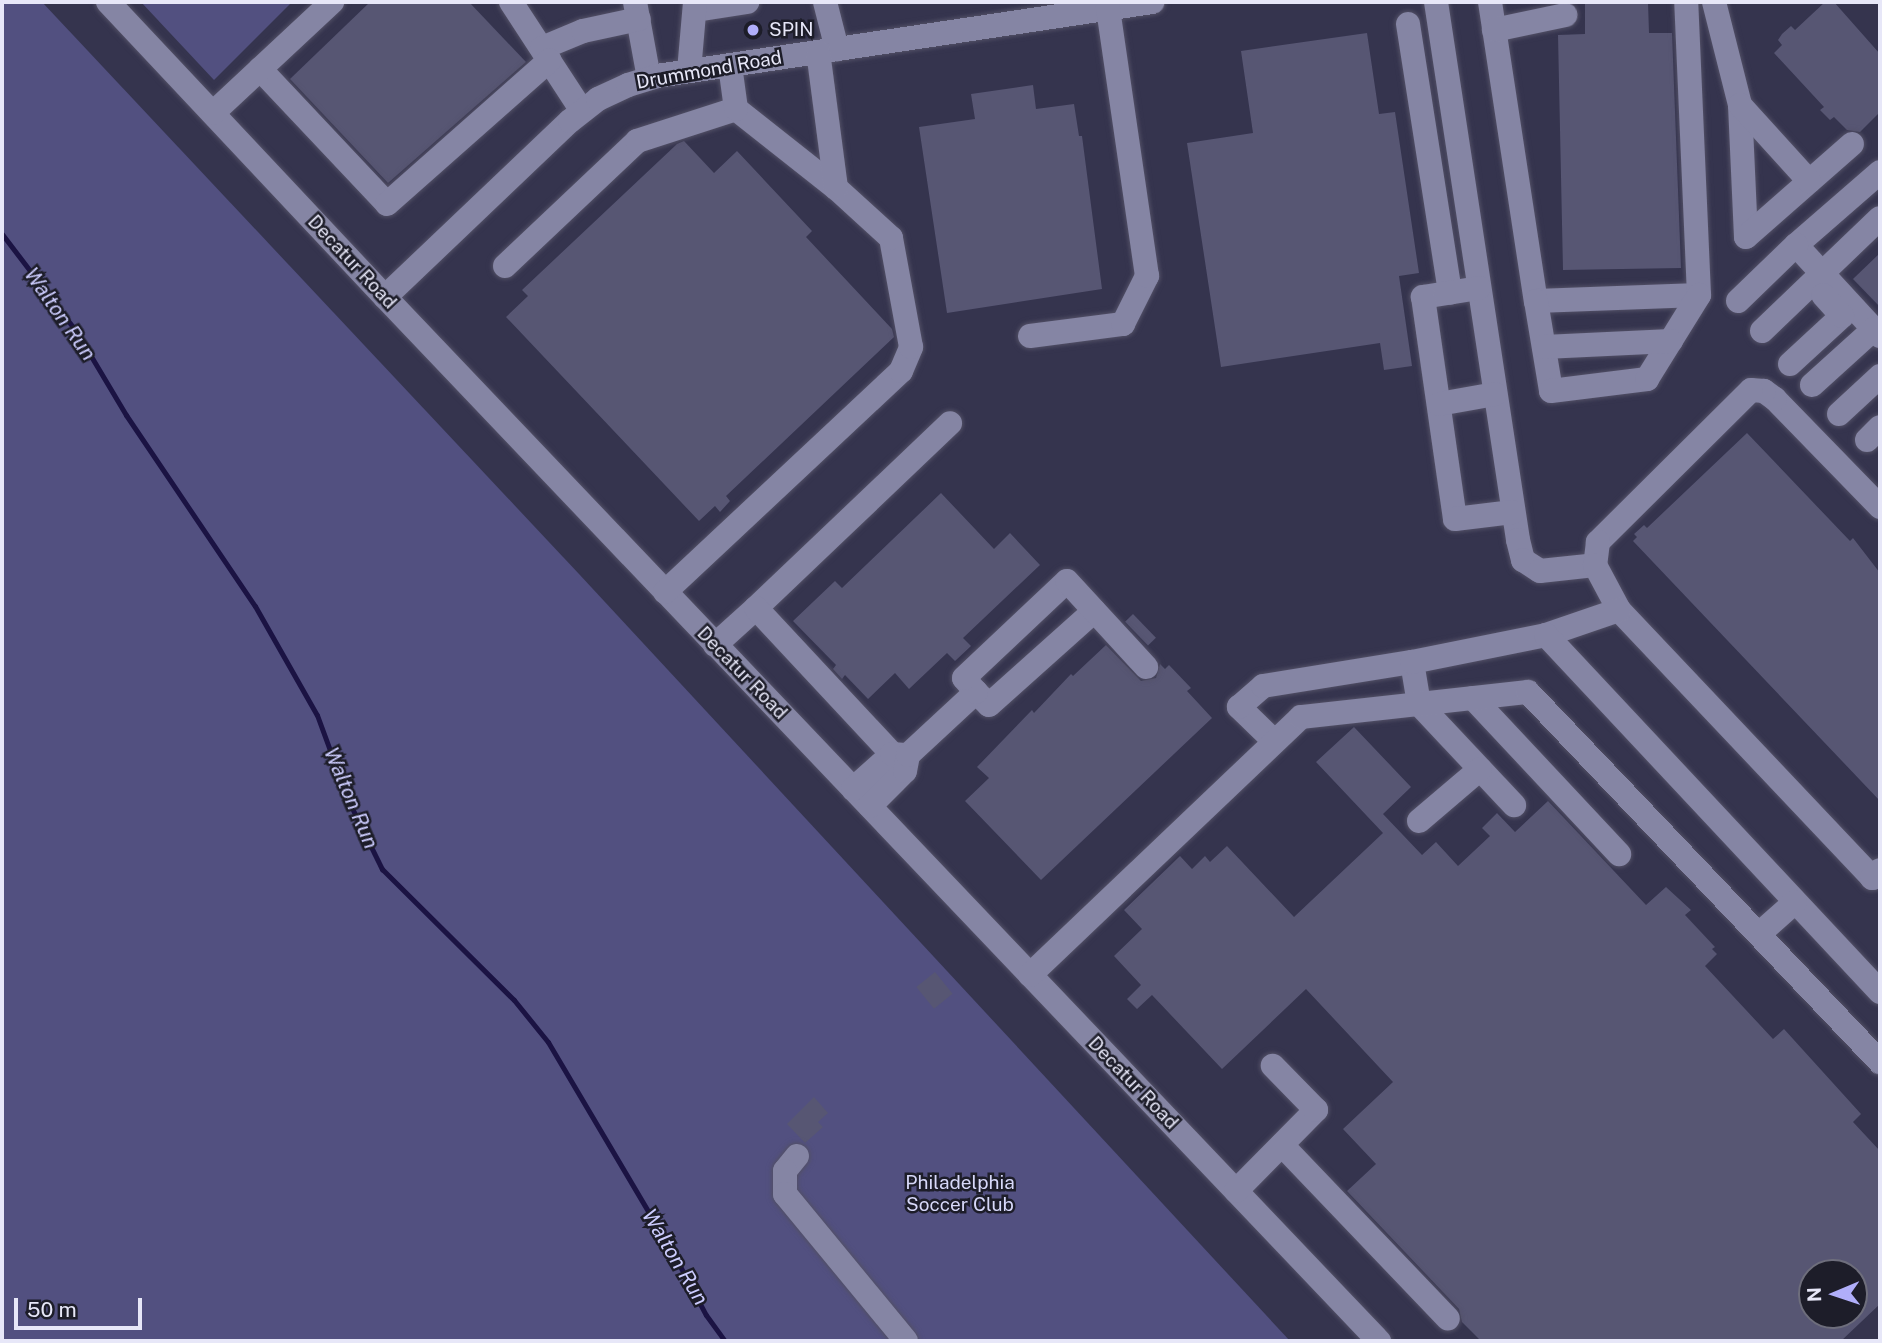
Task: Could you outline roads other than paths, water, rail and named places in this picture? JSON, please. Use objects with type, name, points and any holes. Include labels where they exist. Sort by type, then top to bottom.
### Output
[{"type":"street","name":"Decatur Road","points":[[108,2],[715,645],[1379,1341]]},
{"type":"street","points":[[212,113],[332,2]]},
{"type":"street","points":[[511,2],[582,111]]},
{"type":"street","points":[[690,71],[696,6],[747,2]]},
{"type":"street","points":[[825,2],[835,188]]},
{"type":"street","name":"Drummond Road","points":[[385,297],[582,111],[598,99],[649,78],[827,51],[1032,11],[1152,2]]},
{"type":"street","points":[[1436,2],[1513,512],[1523,560],[1540,571],[1595,565]]},
{"type":"street","points":[[1490,2],[1551,391],[1647,379],[1699,295],[1686,2]]},
{"type":"street","points":[[1714,2],[1740,105],[1745,237],[1852,144]]},
{"type":"street","points":[[1030,336],[1123,324],[1147,276],[1117,5]]},
{"type":"street","points":[[260,69],[387,204],[546,54],[583,31],[637,11],[649,78]]},
{"type":"street","points":[[1494,30],[1565,15]]},
{"type":"street","points":[[1408,24],[1450,293]]},
{"type":"street","points":[[665,592],[901,371],[911,346],[891,239],[835,188],[736,109],[730,65]]},
{"type":"street","points":[[1740,105],[1809,181]]},
{"type":"street","points":[[505,266],[637,141],[736,109]]},
{"type":"street","points":[[1422,114],[1452,110]]},
{"type":"street","points":[[1738,301],[1796,245],[1880,172]]},
{"type":"street","points":[[1762,331],[1880,218]]},
{"type":"street","points":[[1790,364],[1842,316],[1796,245]]},
{"type":"street","points":[[1812,385],[1877,333],[1818,279]]},
{"type":"street","points":[[1479,288],[1423,297],[1455,519],[1513,512]]},
{"type":"street","points":[[1536,301],[1699,295]]},
{"type":"street","points":[[1544,347],[1671,341]]},
{"type":"street","points":[[1839,414],[1880,376]]},
{"type":"street","points":[[1877,879],[1619,610],[1595,565],[1598,542],[1751,390],[1764,391],[1775,399],[1880,507]]},
{"type":"street","points":[[1439,404],[1495,394]]},
{"type":"street","points":[[715,645],[950,424]]},
{"type":"street","points":[[1094,611],[989,705],[964,678],[1067,581],[1146,667]]},
{"type":"street","points":[[756,608],[900,755],[905,771],[861,798]]},
{"type":"street","points":[[1274,741],[1239,707],[1263,686],[1412,662],[1546,635],[1619,610]]},
{"type":"street","points":[[1546,635],[1880,992]]},
{"type":"street","points":[[1412,662],[1419,704],[1514,805]]},
{"type":"street","points":[[900,755],[976,692]]},
{"type":"street","points":[[1030,975],[1301,717],[1528,692],[1878,1057]]},
{"type":"street","points":[[1473,698],[1619,854]]},
{"type":"street","points":[[1419,821],[1480,769]]},
{"type":"street","points":[[1759,934],[1795,902]]},
{"type":"street","points":[[1236,1191],[1316,1110],[1273,1066]]},
{"type":"street","points":[[1282,1145],[1448,1319]]},
{"type":"street","points":[[797,1156],[785,1171],[785,1194],[906,1341]]},
{"type":"waterway","name":"Walton Run","points":[[2,234],[76,331],[126,415],[255,606],[317,715],[349,802],[382,869],[514,1000],[548,1042],[673,1253],[706,1315],[725,1341]]},
{"type":"place","name":"SPIN","points":[[753,30]]},
{"type":"park label","name":"Philadelphia Soccer Club","points":[[960,1194]]}]
